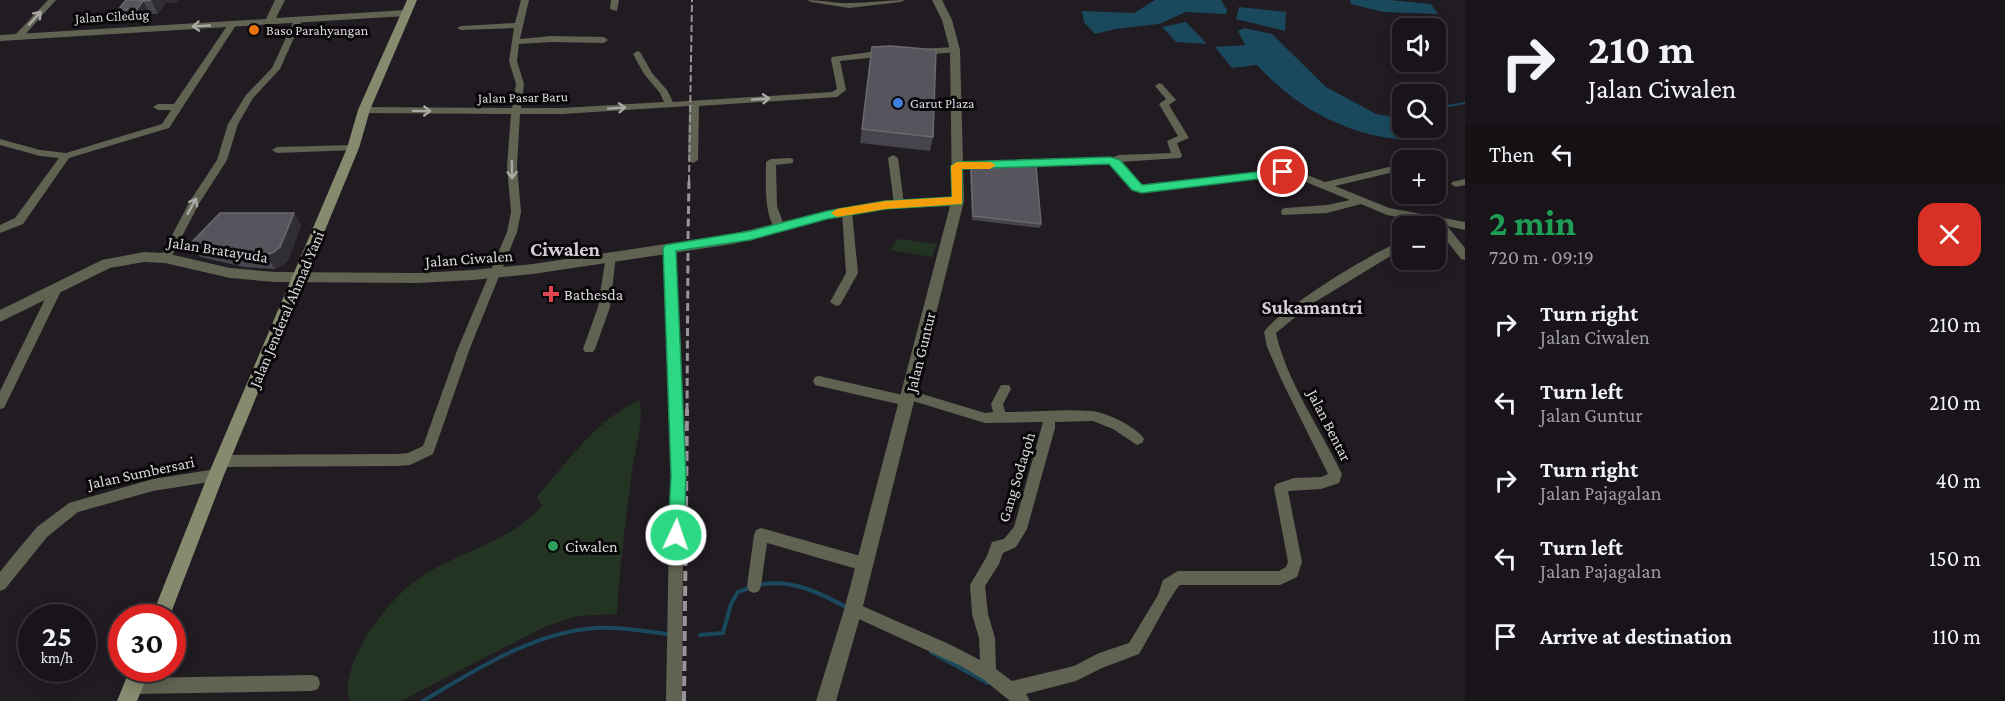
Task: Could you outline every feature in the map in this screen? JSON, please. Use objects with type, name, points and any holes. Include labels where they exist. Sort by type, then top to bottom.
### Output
[{"type":"main road","name":"Jalan Jenderal Ahmad Yani","points":[[166,604],[219,468],[353,148],[364,110],[412,0]]},
{"type":"street","points":[[18,37],[52,0]]},
{"type":"street","points":[[269,22],[279,0]]},
{"type":"street","name":"Jalan Sumbersari","points":[[0,584],[29,546],[63,513],[74,507],[219,468],[397,460],[420,456],[428,450],[465,348],[512,232],[516,212],[512,166],[520,84],[513,61],[525,0]]},
{"type":"street","points":[[811,0],[849,6],[901,0]]},
{"type":"street","name":"Jalan Guntur","points":[[826,701],[851,616],[958,201],[955,50],[947,20],[937,0]]},
{"type":"street","name":"Jalan Ciledug","points":[[1,39],[406,13]]},
{"type":"street","points":[[165,258],[195,201],[222,160],[233,124],[249,97],[276,69],[298,20]]},
{"type":"street","points":[[0,142],[40,153],[66,156],[166,126],[232,25]]},
{"type":"street","points":[[461,28],[519,25]]},
{"type":"street","points":[[515,42],[551,39],[604,40]]},
{"type":"street","points":[[909,52],[936,53],[955,50]]},
{"type":"street","points":[[693,159],[699,103],[834,95],[842,90],[835,59],[898,52]]},
{"type":"street","points":[[637,54],[648,74],[664,92],[670,105]]},
{"type":"street","points":[[957,166],[1113,161],[1119,158],[1178,156],[1172,142],[1184,138],[1164,104],[1171,100],[1159,86]]},
{"type":"street","name":"Jalan Pasar Baru","points":[[364,110],[516,112],[699,103]]},
{"type":"street","points":[[158,107],[177,107]]},
{"type":"street","points":[[277,150],[353,148]]},
{"type":"street","points":[[0,229],[19,221],[66,156]]},
{"type":"street","points":[[892,158],[899,204]]},
{"type":"street","points":[[780,228],[772,206],[771,162],[790,161]]},
{"type":"street","points":[[1113,161],[1139,189],[1283,172],[1301,175],[1360,201],[1404,216]]},
{"type":"street","points":[[1326,185],[1392,169]]},
{"type":"street","name":"Jalan Ciwalen","points":[[299,277],[418,278],[496,273],[733,239],[847,212],[899,204],[958,201]]},
{"type":"street","points":[[1286,212],[1327,209],[1360,201]]},
{"type":"street","points":[[836,302],[852,273],[847,212]]},
{"type":"street","points":[[1446,228],[1465,226]]},
{"type":"street","points":[[1446,231],[1465,256]]},
{"type":"street","points":[[669,248],[679,476],[675,545],[674,701]]},
{"type":"street","name":"Jalan Bentar","points":[[1017,695],[1134,649],[1164,598],[1168,585],[1178,578],[1280,578],[1292,572],[1295,562],[1281,488],[1288,484],[1327,483],[1334,479],[1335,474],[1288,381],[1270,332],[1280,321],[1296,310],[1392,250]]},
{"type":"street","points":[[589,349],[604,307],[611,256]]},
{"type":"street","name":"Jalan Bratayuda","points":[[0,316],[107,264],[144,257],[165,258],[230,273],[299,277]]},
{"type":"street","points":[[0,404],[57,287]]},
{"type":"street","points":[[819,381],[908,398],[975,416],[1100,418],[1118,425],[1137,439]]},
{"type":"street","points":[[1000,417],[997,404],[1005,389]]},
{"type":"street","name":"Gang Sodaqoh","points":[[988,673],[987,638],[981,614],[978,585],[994,560],[997,547],[1007,546],[1013,542],[1020,529],[1049,428],[1049,416]]},
{"type":"street","points":[[754,586],[761,535],[864,564]]},
{"type":"street","points":[[851,616],[988,673],[1017,695]]},
{"type":"street","points":[[133,685],[312,683]]},
{"type":"green space","points":[[898,239],[937,244],[932,257],[890,250]]},
{"type":"green space","name":"Ciwalen","points":[[640,400],[640,425],[626,520],[617,614],[577,616],[544,627],[401,701],[349,701],[348,684],[360,647],[385,611],[399,596],[427,573],[502,537],[529,518],[542,506],[537,497],[584,442],[610,418]]},
{"type":"water","points":[[1155,0],[1221,0],[1227,10],[1226,14],[1186,12],[1159,24],[1115,29],[1095,34],[1084,22],[1082,11],[1134,13]]},
{"type":"water","points":[[1350,0],[1390,0],[1431,4],[1438,14],[1383,12],[1351,4]]},
{"type":"water","points":[[1239,7],[1286,12],[1285,31],[1236,19]]},
{"type":"water","points":[[1186,22],[1207,44],[1176,42],[1162,27]]},
{"type":"water","points":[[1244,28],[1272,34],[1326,87],[1376,114],[1392,117],[1392,138],[1413,138],[1414,140],[1391,138],[1348,128],[1290,96],[1257,65],[1232,68],[1215,47],[1245,45],[1238,31]]},
{"type":"building","points":[[126,0],[151,0],[143,1],[137,9],[118,10]]},
{"type":"building","name":"Garut Plaza","points":[[891,46],[936,50],[933,137],[862,129],[872,47]]},
{"type":"building","points":[[1036,165],[1041,224],[973,216],[971,167]]},
{"type":"building","points":[[220,213],[294,213],[280,247],[266,255],[235,254],[190,244]]},
{"type":"waterway","points":[[1446,106],[1465,103]]},
{"type":"waterway","points":[[758,585],[770,583],[794,585],[816,592],[848,608]]},
{"type":"waterway","points":[[700,635],[723,633],[731,604],[738,592],[752,587]]},
{"type":"waterway","points":[[423,701],[484,665],[550,637],[596,628],[624,628],[670,634]]},
{"type":"waterway","points":[[931,652],[988,683]]},
{"type":"railway","points":[[689,182],[692,0]]},
{"type":"railway","points":[[688,239],[689,180]]},
{"type":"railway","points":[[687,411],[688,253]]},
{"type":"railway","points":[[684,701],[687,409]]},
{"type":"slow traffic","points":[[837,213],[885,205],[958,201],[957,166],[990,165]]},
{"type":"place","name":"Baso Parahyangan","points":[[254,30]]},
{"type":"place","name":"Garut Plaza","points":[[898,103]]},
{"type":"place","name":"Bathesda","points":[[551,294]]},
{"type":"place","name":"Ciwalen","points":[[553,546]]},
{"type":"district","name":"Ciwalen","points":[[565,249]]},
{"type":"district","name":"Sukamantri","points":[[1312,307]]},
{"type":"route","points":[[676,535],[679,476],[669,248],[750,236],[827,215],[885,205],[958,201],[957,166],[1110,161],[1116,162],[1139,189],[1225,181],[1283,172]]}]
